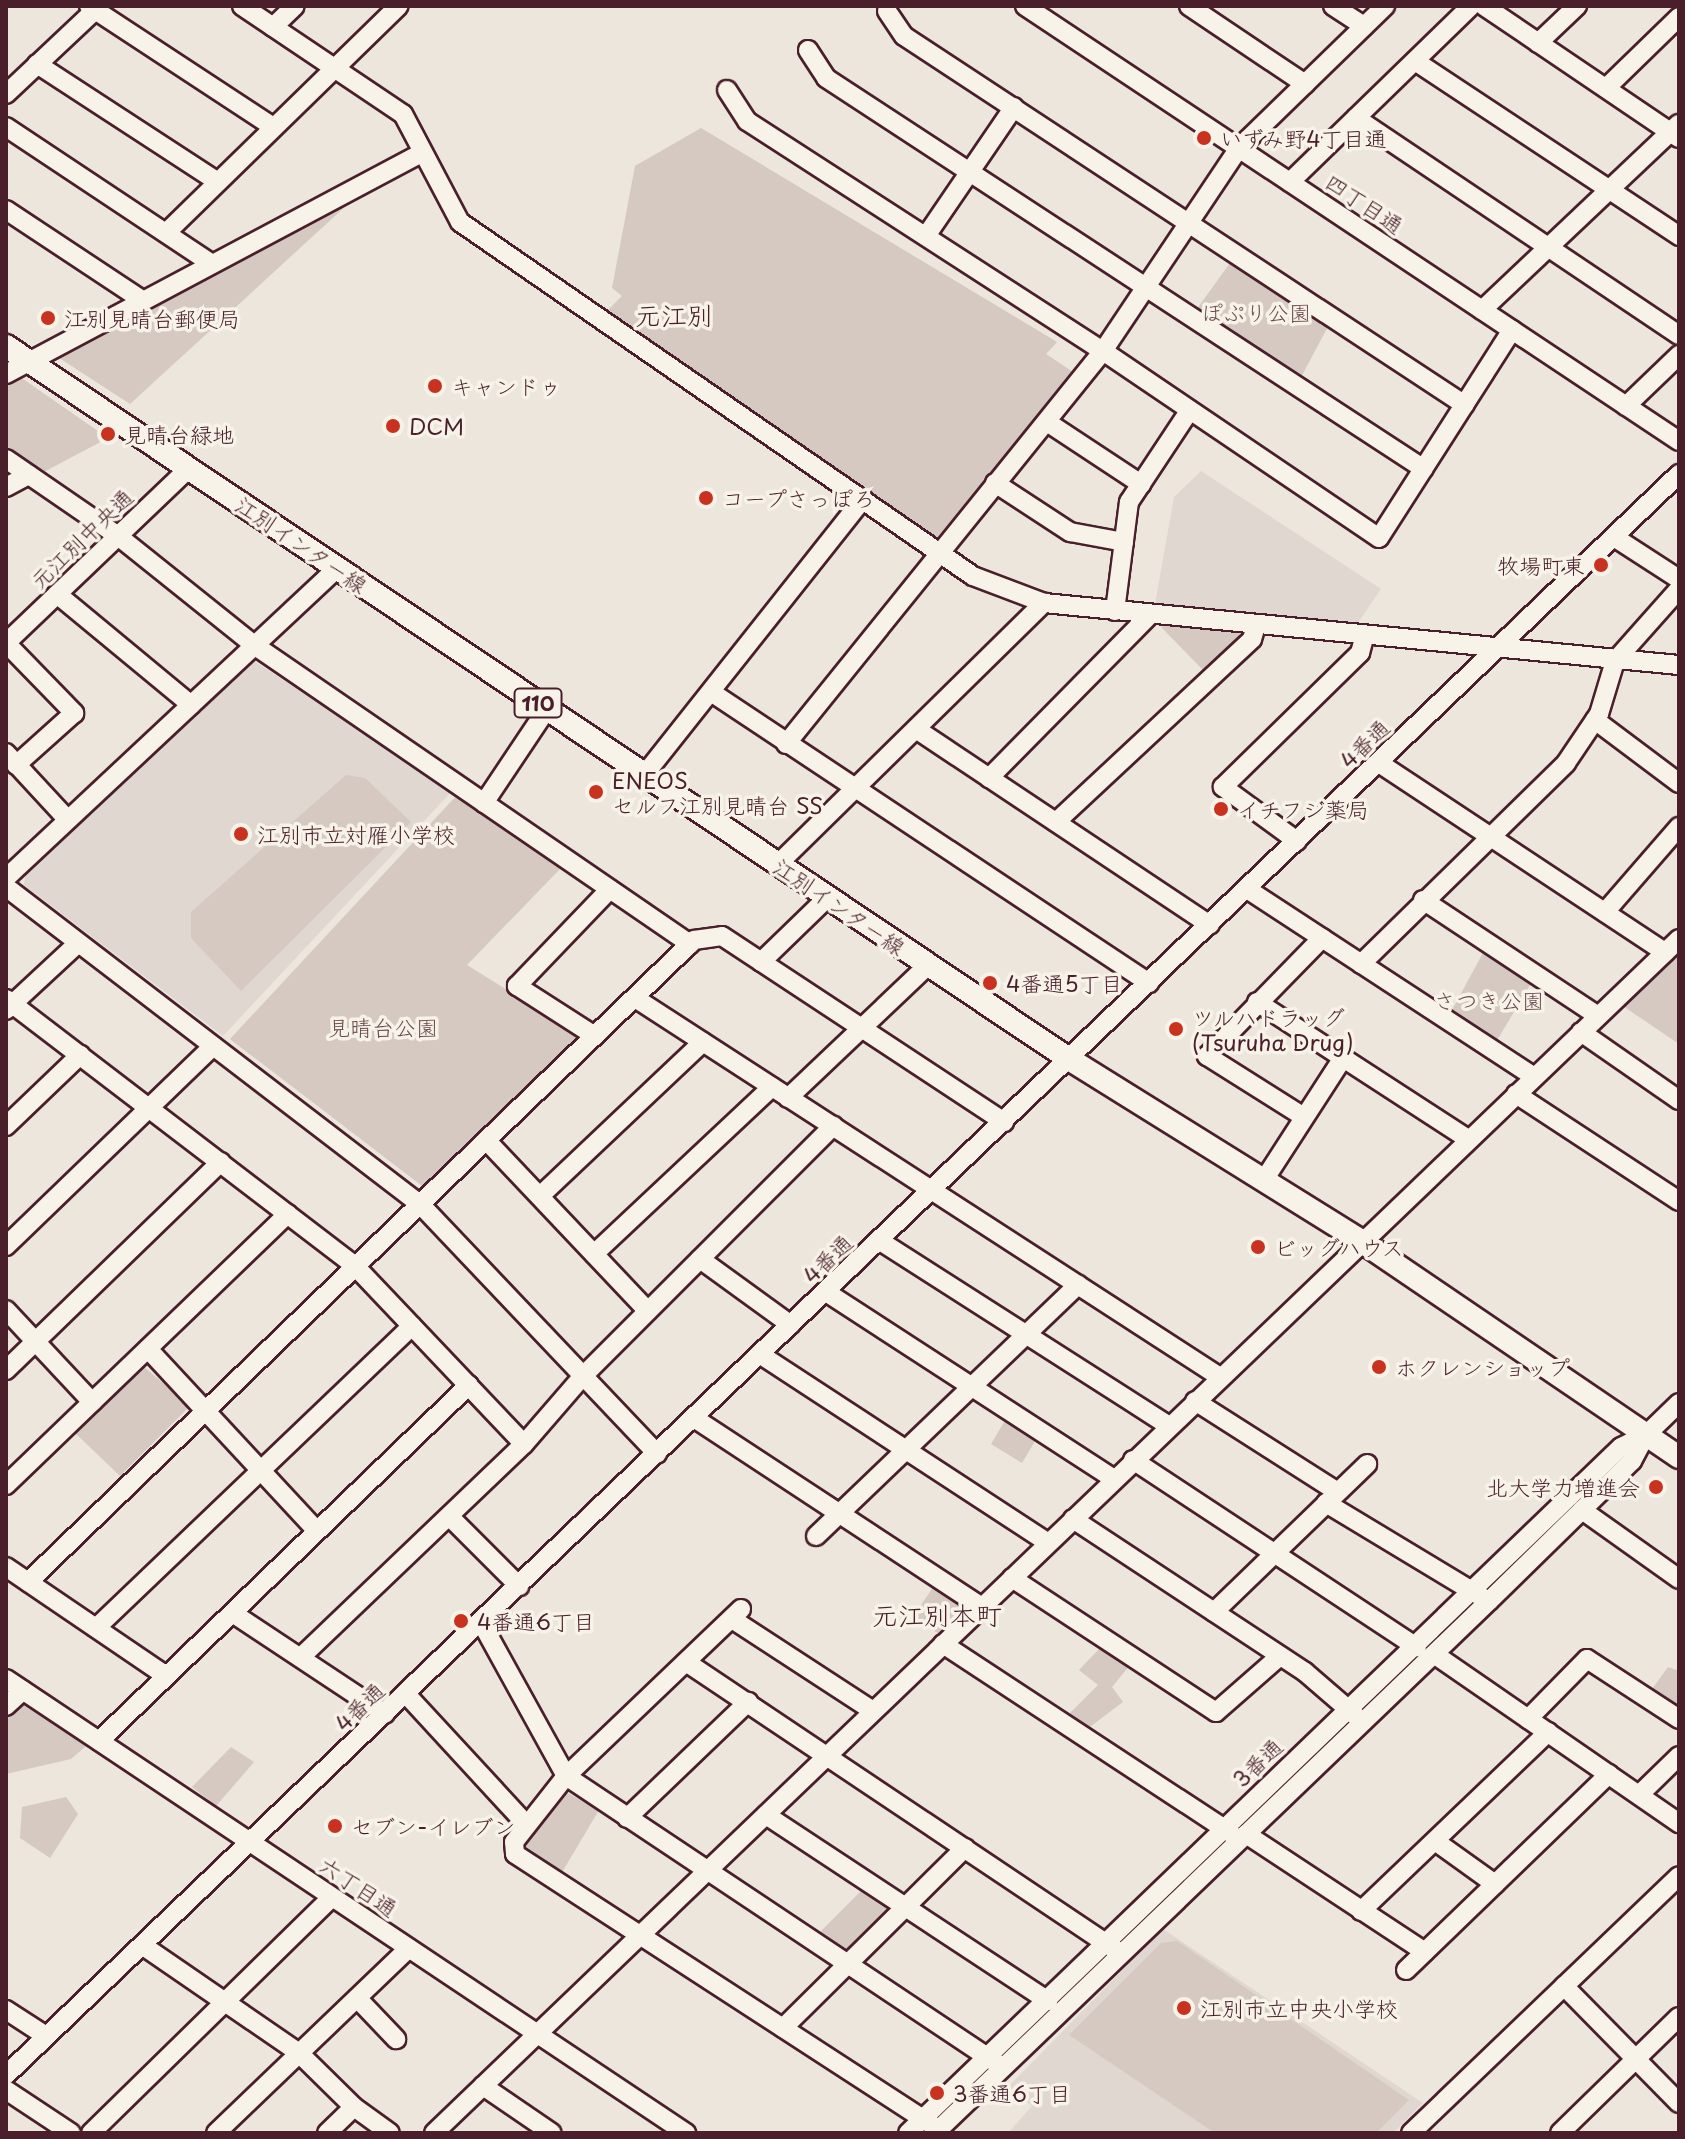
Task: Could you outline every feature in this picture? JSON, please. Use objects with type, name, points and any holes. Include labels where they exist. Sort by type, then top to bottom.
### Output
[{"type":"main road","name":"江別インター線","points":[[6,346],[1069,1059],[1361,1241],[1679,1457]]},
{"type":"street","points":[[242,6],[403,114],[460,222],[973,576],[1044,603],[1364,638],[1500,646],[1615,661],[1679,665]]},
{"type":"street","points":[[273,27],[295,6]]},
{"type":"street","points":[[166,233],[215,180],[399,6]]},
{"type":"street","name":"四丁目通","points":[[1025,6],[1679,441]]},
{"type":"street","points":[[1189,6],[1305,84]]},
{"type":"street","points":[[1333,6],[1364,26]]},
{"type":"street","points":[[786,744],[937,550],[1047,422],[1103,351],[1239,148],[1385,6]]},
{"type":"street","points":[[1290,182],[1471,6]]},
{"type":"street","points":[[1482,310],[1676,131],[1484,6]]},
{"type":"street","points":[[1538,43],[1577,6]]},
{"type":"street","points":[[6,94],[92,8],[273,127]]},
{"type":"street","points":[[887,11],[904,36],[1465,405]]},
{"type":"street","points":[[1606,88],[1679,17]]},
{"type":"street","points":[[808,50],[826,78],[1424,469]]},
{"type":"street","points":[[1415,61],[1679,236]]},
{"type":"street","points":[[37,64],[215,180]]},
{"type":"street","points":[[727,90],[747,121],[1103,351],[1379,538],[1512,330]]},
{"type":"street","points":[[926,236],[1014,107]]},
{"type":"street","points":[[1356,118],[1679,335]]},
{"type":"street","points":[[6,127],[211,263]]},
{"type":"street","points":[[6,374],[27,360],[423,152]]},
{"type":"street","points":[[6,210],[142,300]]},
{"type":"street","points":[[1626,406],[1679,355]]},
{"type":"street","points":[[1115,611],[1129,502],[1190,410]]},
{"type":"street","points":[[1047,422],[1141,484]]},
{"type":"street","points":[[6,459],[118,536],[254,645],[690,944]]},
{"type":"street","name":"元江別中央通","points":[[6,643],[189,468]]},
{"type":"street","name":"4番通","points":[[6,2075],[1679,474]]},
{"type":"street","points":[[6,487],[29,475]]},
{"type":"street","points":[[995,483],[1070,532],[1124,542]]},
{"type":"street","points":[[645,774],[863,499]]},
{"type":"street","points":[[1614,537],[1679,579]]},
{"type":"street","points":[[6,878],[337,568]]},
{"type":"street","points":[[1361,964],[1488,835],[1566,763],[1595,720],[1615,661],[1679,589]]},
{"type":"street","points":[[57,594],[191,705]]},
{"type":"street","points":[[778,864],[1044,603]]},
{"type":"street","points":[[989,778],[1150,615]]},
{"type":"street","points":[[1056,822],[1252,639],[1256,626]]},
{"type":"street","points":[[1297,841],[1223,787],[1360,653],[1364,638]]},
{"type":"street","points":[[6,643],[74,713],[11,759],[68,820]]},
{"type":"street","points":[[711,692],[853,790],[1149,983]]},
{"type":"street","points":[[484,803],[547,709]]},
{"type":"street","points":[[1595,720],[1679,783]]},
{"type":"street","points":[[916,729],[1210,925]]},
{"type":"street","points":[[434,2133],[1672,946],[1605,912],[1379,763]]},
{"type":"street","points":[[1605,912],[1679,827]]},
{"type":"street","points":[[6,887],[421,1205],[657,1454]]},
{"type":"street","points":[[595,1036],[517,986],[610,889]]},
{"type":"street","points":[[1247,889],[1534,1077]]},
{"type":"street","points":[[761,962],[828,897]]},
{"type":"street","points":[[1423,900],[1598,1016]]},
{"type":"street","points":[[28,1582],[690,944],[722,936],[1004,1122]]},
{"type":"street","points":[[1304,1117],[1207,1056],[1322,938]]},
{"type":"street","points":[[78,943],[8,1004],[150,1107],[355,1266],[524,1444]]},
{"type":"street","points":[[788,1098],[928,965]]},
{"type":"street","points":[[635,998],[1220,1377]]},
{"type":"street","points":[[1257,1002],[1468,1139]]},
{"type":"street","points":[[1581,1032],[1679,1100]]},
{"type":"street","points":[[540,1196],[703,1042]]},
{"type":"street","points":[[6,1246],[213,1046]]},
{"type":"street","points":[[6,1126],[80,1055]]},
{"type":"street","points":[[1264,1180],[1343,1058]]},
{"type":"street","points":[[594,1254],[772,1087]]},
{"type":"street","points":[[1516,1094],[1679,1201]]},
{"type":"street","points":[[302,1656],[524,1444],[583,1376],[833,1126]]},
{"type":"street","points":[[487,1141],[648,1311]]},
{"type":"street","points":[[6,1370],[221,1162]]},
{"type":"street","points":[[6,1485],[288,1214]]},
{"type":"street","points":[[880,1241],[1169,1426]]},
{"type":"street","points":[[700,1259],[791,1325]]},
{"type":"street","points":[[816,1536],[1078,1285]]},
{"type":"street","points":[[826,1292],[1114,1479]]},
{"type":"street","points":[[6,1310],[92,1402]]},
{"type":"street","points":[[96,1628],[412,1326]]},
{"type":"street","points":[[148,1349],[317,1531]]},
{"type":"street","points":[[761,1355],[1048,1543]]},
{"type":"street","points":[[99,1741],[469,1385]]},
{"type":"street","points":[[1195,1401],[1332,1498],[1481,1596]]},
{"type":"street","name":"3番通","points":[[1481,1596],[1582,1510],[1632,1461],[1646,1435],[1679,1403]]},
{"type":"street","points":[[694,1418],[982,1607]]},
{"type":"street","name":"3番通","points":[[908,2133],[932,2127],[1116,1949],[1363,1723],[1426,1651],[1621,1447],[1646,1435]]},
{"type":"street","points":[[1133,1460],[1548,1732],[1679,1823]]},
{"type":"street","points":[[1214,1612],[1367,1464]]},
{"type":"street","points":[[1582,1510],[1679,1579]]},
{"type":"street","points":[[450,1517],[519,1586]]},
{"type":"street","points":[[1073,1519],[1280,1656],[1363,1723]]},
{"type":"street","points":[[6,1567],[165,1675]]},
{"type":"street","points":[[1012,1578],[1216,1712],[1280,1656]]},
{"type":"street","points":[[234,1614],[302,1656],[385,1714]]},
{"type":"street","points":[[873,1711],[736,1614],[566,1776],[514,1842],[515,1854],[932,2127]]},
{"type":"street","points":[[481,1622],[566,1776],[845,1966],[996,2063]]},
{"type":"street","points":[[943,1644],[1223,1828],[1243,1836],[1425,1952]]},
{"type":"street","name":"3番通","points":[[996,2063],[1048,2001],[1116,1949],[1223,1828],[1348,1709],[1426,1651]]},
{"type":"street","points":[[1528,1719],[1587,1659],[1679,1719]]},
{"type":"street","points":[[686,1662],[829,1754],[1116,1949]]},
{"type":"street","name":"六丁目通","points":[[6,1679],[686,2133]]},
{"type":"street","points":[[6,1706],[23,1690]]},
{"type":"street","points":[[406,1694],[527,1825]]},
{"type":"street","points":[[627,1818],[748,1702]]},
{"type":"street","points":[[1361,1911],[1548,1732]]},
{"type":"street","points":[[1639,1795],[1679,1756]]},
{"type":"street","points":[[1406,1970],[1609,1774]]},
{"type":"street","points":[[766,1815],[1048,2001]]},
{"type":"street","points":[[1435,1841],[1495,1884]]},
{"type":"street","points":[[783,2028],[965,1848]]},
{"type":"street","points":[[1416,2131],[1679,1876]]},
{"type":"street","points":[[91,2133],[332,1897]]},
{"type":"street","points":[[142,1945],[299,2053],[354,2107],[390,2133]]},
{"type":"street","points":[[227,2129],[299,2053],[409,1948]]},
{"type":"street","points":[[1564,1986],[1679,2103]]},
{"type":"street","points":[[357,1998],[396,2039]]},
{"type":"street","points":[[6,2010],[46,2036]]},
{"type":"street","points":[[1560,2133],[1679,2017]]},
{"type":"street","points":[[483,2086],[538,2129]]},
{"type":"street","points":[[6,2090],[71,2133]]},
{"type":"street","points":[[327,2133],[354,2107]]},
{"type":"shaded area","points":[[1201,471],[1381,589],[1353,630],[1155,604],[1174,497]]},
{"type":"shaded area","name":"江別市立対雁小学校","points":[[251,659],[452,791],[223,1036],[24,885],[25,877]]},
{"type":"shaded area","name":"江別市立中央小学校","points":[[1163,1929],[1423,2103],[1393,2133],[1008,2133],[1032,2106],[1008,2087]]},
{"type":"green space","points":[[701,128],[1057,342],[1046,354],[1073,372],[935,540],[604,314],[622,296],[612,288],[635,166]]},
{"type":"green space","points":[[360,193],[130,404],[50,352]]},
{"type":"green space","name":"ぽぷり公園","points":[[1235,256],[1331,321],[1299,381],[1194,313]]},
{"type":"green space","points":[[23,379],[108,438],[40,474],[6,451],[6,380]]},
{"type":"green space","points":[[1177,623],[1240,632],[1238,642],[1204,671],[1161,627]]},
{"type":"green space","points":[[346,775],[365,778],[411,822],[241,991],[191,938],[191,912]]},
{"type":"green space","name":"見晴台公園","points":[[458,794],[560,869],[467,965],[575,1032],[577,1038],[426,1189],[230,1039]]},
{"type":"green space","points":[[1679,950],[1679,1044],[1620,1004]]},
{"type":"green space","name":"さつき公園","points":[[1484,951],[1533,980],[1496,1042],[1452,1010]]},
{"type":"green space","points":[[143,1366],[190,1406],[120,1476],[74,1432]]},
{"type":"green space","points":[[1007,1417],[1038,1436],[1022,1463],[991,1444]]},
{"type":"green space","points":[[936,1583],[962,1600],[962,1611],[938,1633],[912,1618]]},
{"type":"green space","points":[[1102,1646],[1131,1664],[1112,1687],[1123,1702],[1087,1729],[1069,1714],[1098,1685],[1079,1670]]},
{"type":"green space","points":[[1668,1667],[1679,1671],[1679,1712],[1650,1692]]},
{"type":"green space","points":[[23,1703],[86,1746],[71,1759],[6,1774],[6,1719]]},
{"type":"green space","points":[[231,1747],[254,1762],[216,1806],[192,1787]]},
{"type":"green space","points":[[562,1790],[599,1810],[561,1874],[525,1849],[524,1841]]},
{"type":"green space","points":[[66,1797],[78,1814],[50,1858],[20,1838],[22,1807]]},
{"type":"green space","points":[[861,1891],[890,1910],[889,1915],[850,1954],[842,1953],[816,1936]]},
{"type":"green space","name":"江別市立中央小学校","points":[[1177,1941],[1409,2100],[1376,2133],[1215,2133],[1069,2035],[1161,1943]]},
{"type":"place","name":"いずみ野4丁目通","points":[[1204,138]]},
{"type":"place","name":"江別見晴台郵便局","points":[[48,318]]},
{"type":"place","name":"キャンドゥ","points":[[435,386]]},
{"type":"place","name":"DCM","points":[[393,426]]},
{"type":"place","name":"見晴台緑地","points":[[108,434]]},
{"type":"place","name":"コープさっぽろ","points":[[706,498]]},
{"type":"place","name":"牧場町東","points":[[1601,565]]},
{"type":"place","name":"ENEOS セルフ江別見晴台 SS","points":[[596,792]]},
{"type":"place","name":"イチフジ薬局","points":[[1221,809]]},
{"type":"place","name":"江別市立対雁小学校","points":[[241,834]]},
{"type":"place","name":"4番通5丁目","points":[[990,983]]},
{"type":"place","name":"ツルハドラッグ (Tsuruha Drug)","points":[[1176,1029]]},
{"type":"place","name":"ビッグハウス","points":[[1258,1247]]},
{"type":"place","name":"ホクレンショップ","points":[[1379,1367]]},
{"type":"place","name":"北大学力増進会","points":[[1656,1487]]},
{"type":"place","name":"4番通6丁目","points":[[461,1621]]},
{"type":"place","name":"セブン-イレブン","points":[[335,1826]]},
{"type":"place","name":"江別市立中央小学校","points":[[1184,2008]]},
{"type":"place","name":"3番通6丁目","points":[[937,2093]]},
{"type":"district","name":"元江別","points":[[674,315]]},
{"type":"district","name":"元江別本町","points":[[937,1615]]}]
